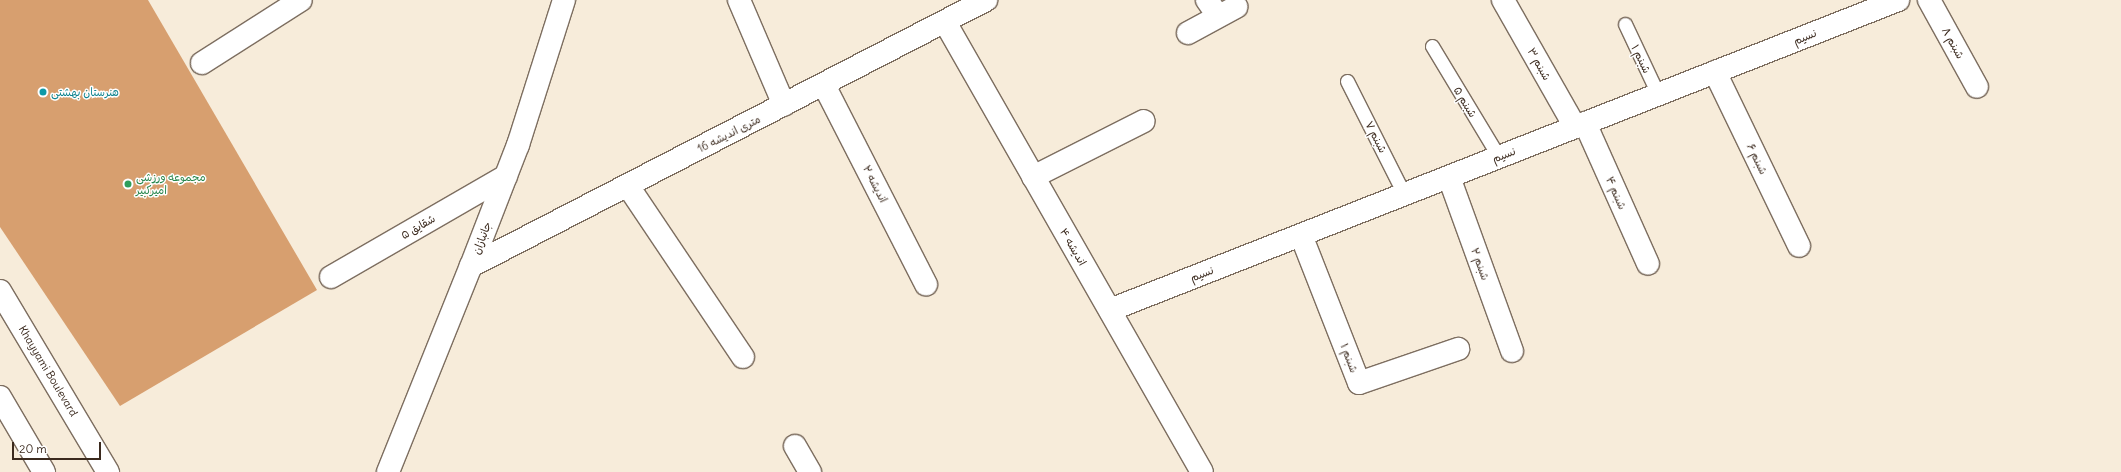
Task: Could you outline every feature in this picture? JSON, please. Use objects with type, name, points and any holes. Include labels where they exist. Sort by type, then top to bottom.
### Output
[{"type":"street","points":[[202,63],[301,0]]},
{"type":"street","name":"جانبازان","points":[[388,472],[472,266],[506,176],[564,0]]},
{"type":"street","points":[[739,0],[784,105]]},
{"type":"street","name":"16 متری اندیشه","points":[[472,266],[986,0]]},
{"type":"street","name":"شبنم ۳","points":[[1503,0],[1580,125]]},
{"type":"street","name":"نسیم","points":[[1110,310],[1898,0]]},
{"type":"street","name":"شبنم ۸","points":[[1929,0],[1977,87]]},
{"type":"street","points":[[1188,33],[1220,8]]},
{"type":"street","name":"اندیشه ۴","points":[[945,22],[1202,472]]},
{"type":"street","name":"شبنم ۶","points":[[1715,72],[1799,246]]},
{"type":"street","name":"اندیشه ۲","points":[[824,85],[926,284]]},
{"type":"street","points":[[1034,177],[1144,121]]},
{"type":"street","name":"شبنم ۴","points":[[1580,125],[1648,264]]},
{"type":"street","name":"شقایق ۵","points":[[331,277],[506,176]]},
{"type":"street","name":"شبنم ۲","points":[[1449,177],[1512,351]]},
{"type":"street","points":[[628,186],[742,356]]},
{"type":"street","name":"شبنم ۱","points":[[1301,235],[1359,383],[1458,349]]},
{"type":"street","name":"Khayyami Boulevard","points":[[0,291],[108,472]]},
{"type":"street","points":[[2,404],[44,472]]},
{"type":"street","points":[[795,446],[810,472]]},
{"type":"lane","name":"شبنم ۱","points":[[1625,24],[1658,94]]},
{"type":"lane","name":"شبنم ۵","points":[[1432,46],[1499,157]]},
{"type":"lane","name":"شبنم ۷","points":[[1347,81],[1404,194]]},
{"type":"building","name":"مجموعه ورزشی امیرکبیر","points":[[0,0],[148,0],[317,290],[120,406],[0,227]]},
{"type":"place","name":"هنرستان بهشتی","points":[[43,92]]},
{"type":"place","name":"مجموعه ورزشی امیرکبیر","points":[[128,184]]}]
